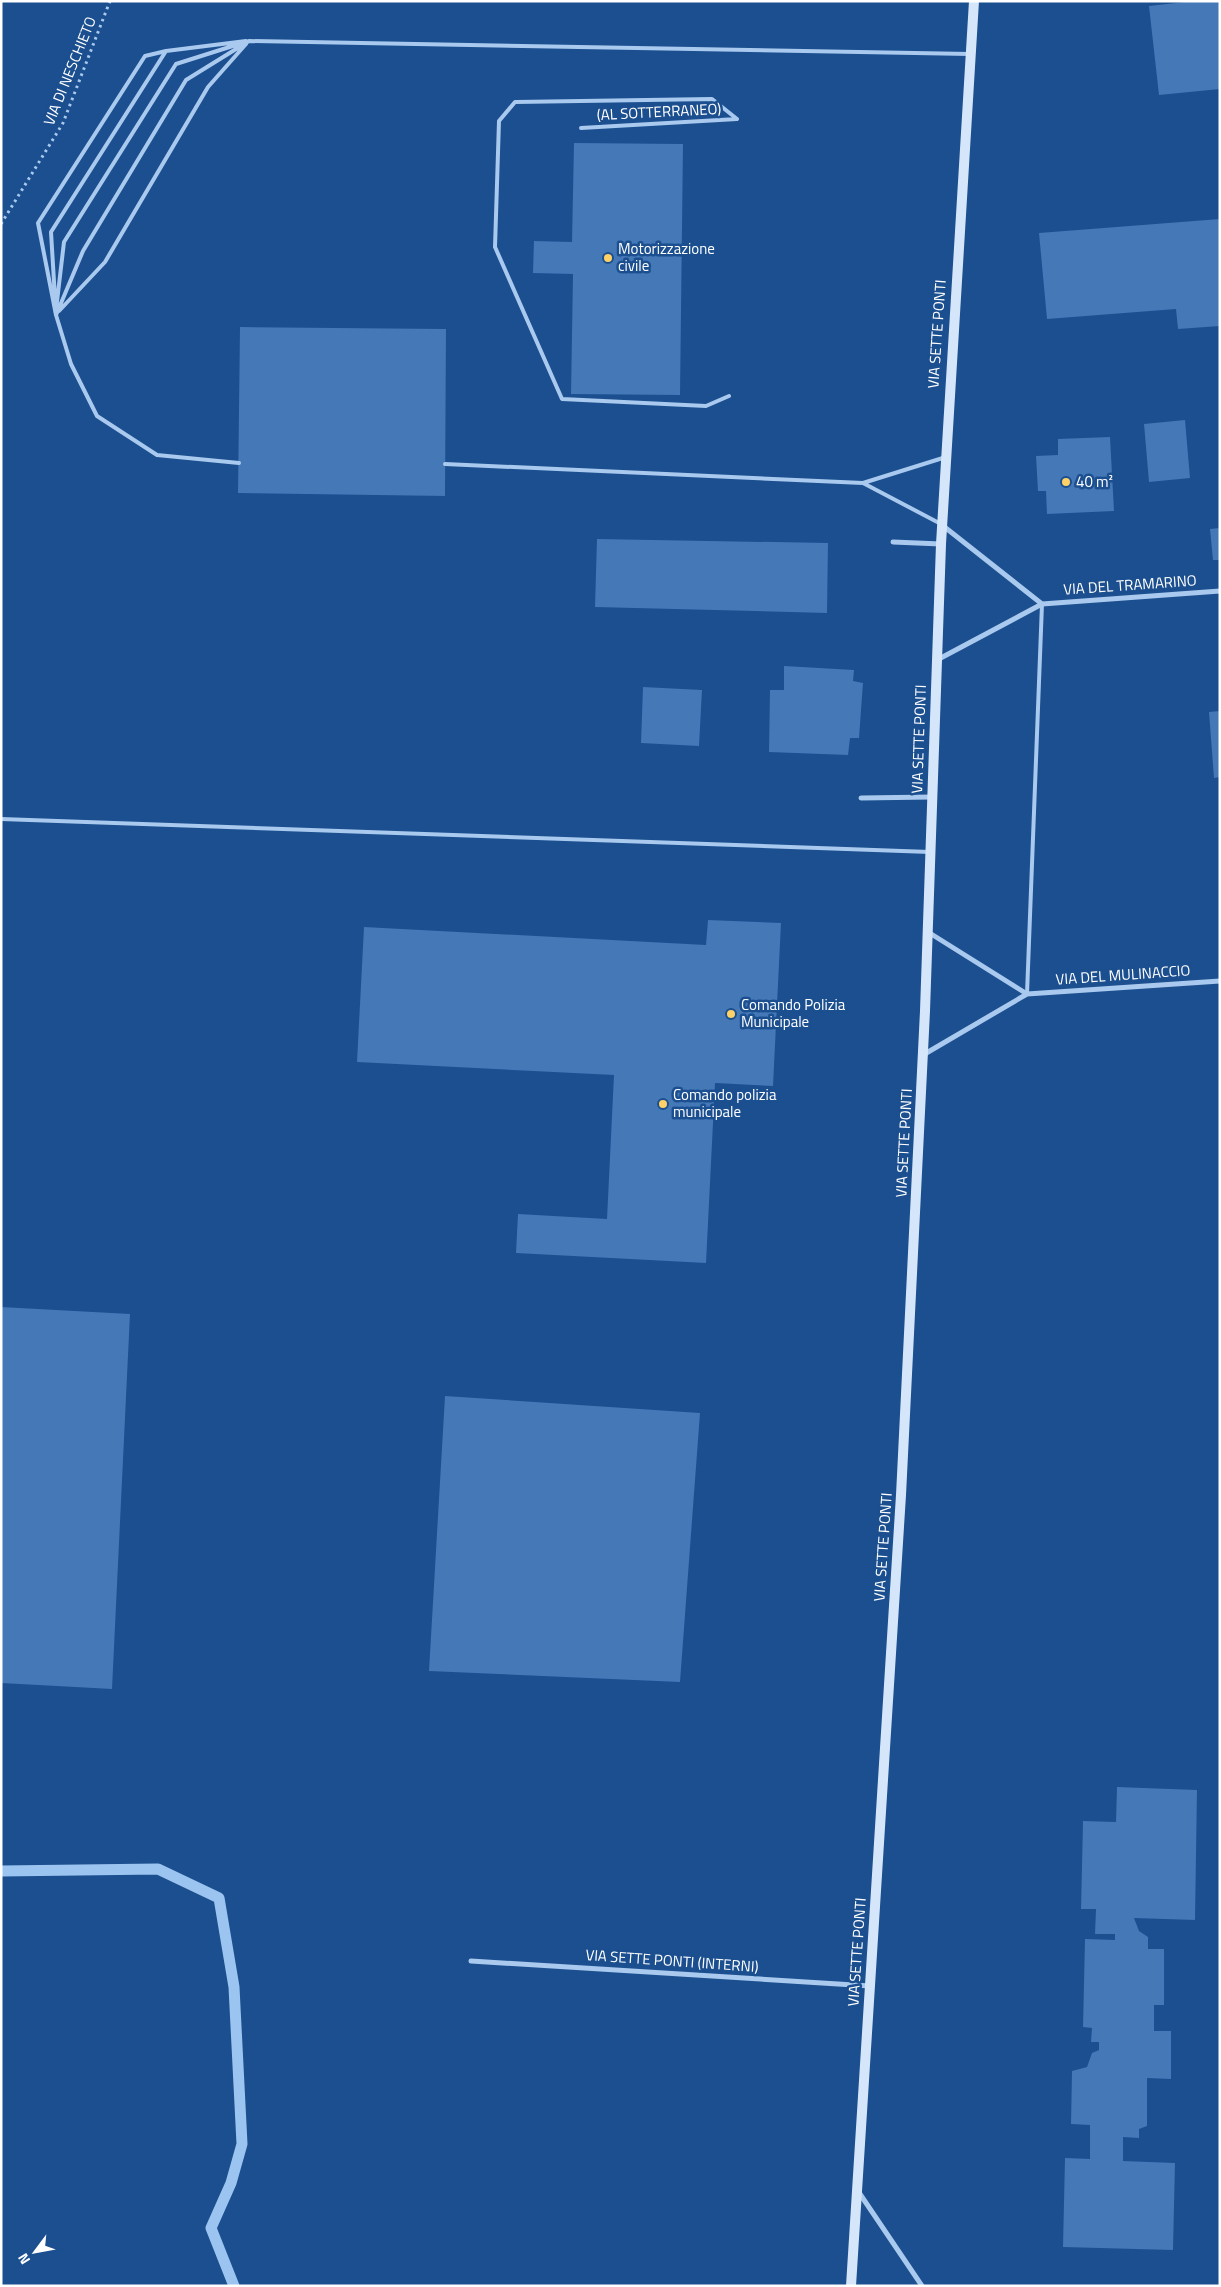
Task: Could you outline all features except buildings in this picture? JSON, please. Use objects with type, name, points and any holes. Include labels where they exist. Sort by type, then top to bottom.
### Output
[{"type":"main road","name":"VIA SETTE PONTI","points":[[851,2286],[902,1494],[923,1055],[941,544],[974,1]]},
{"type":"street","points":[[942,525],[1042,604]]},
{"type":"street","points":[[893,542],[941,544]]},
{"type":"street","name":"VIA DEL TRAMARINO","points":[[936,661],[1042,604],[1220,591]]},
{"type":"street","points":[[861,798],[932,797]]},
{"type":"street","points":[[928,932],[1027,994]]},
{"type":"street","name":"VIA DEL MULINACCIO","points":[[923,1055],[1027,994],[1220,981]]},
{"type":"street","name":"VIA SETTE PONTI (INTERNI)","points":[[471,1961],[870,1986]]},
{"type":"street","points":[[857,2190],[922,2286]]},
{"type":"lane","points":[[239,463],[157,455],[97,416],[71,364],[56,315],[38,223],[144,56],[166,51],[249,41],[970,54]]},
{"type":"lane","points":[[56,315],[84,251],[186,80],[249,41]]},
{"type":"lane","points":[[56,315],[64,242],[176,64],[249,41]]},
{"type":"lane","points":[[56,315],[105,262],[208,87],[249,41]]},
{"type":"lane","points":[[56,315],[51,232],[166,51]]},
{"type":"lane","name":"(AL SOTTERRANEO)","points":[[581,128],[737,119],[712,99],[515,102],[499,121],[495,247],[562,399],[706,406],[729,396]]},
{"type":"lane","points":[[445,464],[863,483],[946,457]]},
{"type":"lane","points":[[863,483],[942,525]]},
{"type":"lane","points":[[1027,994],[1042,604]]},
{"type":"lane","points":[[1,819],[930,852]]},
{"type":"path","name":"VIA DI NESCHIETO","points":[[1,224],[63,123],[110,1]]},
{"type":"waterway","points":[[1,1871],[158,1869],[219,1898],[234,1987],[242,2144],[231,2183],[211,2228],[234,2286]]},
{"type":"place","name":"Motorizzazione civile","points":[[608,258]]},
{"type":"place","name":"40 m²","points":[[1066,482]]},
{"type":"place","name":"Comando Polizia Municipale","points":[[731,1014]]},
{"type":"place","name":"Comando polizia municipale","points":[[663,1104]]}]
